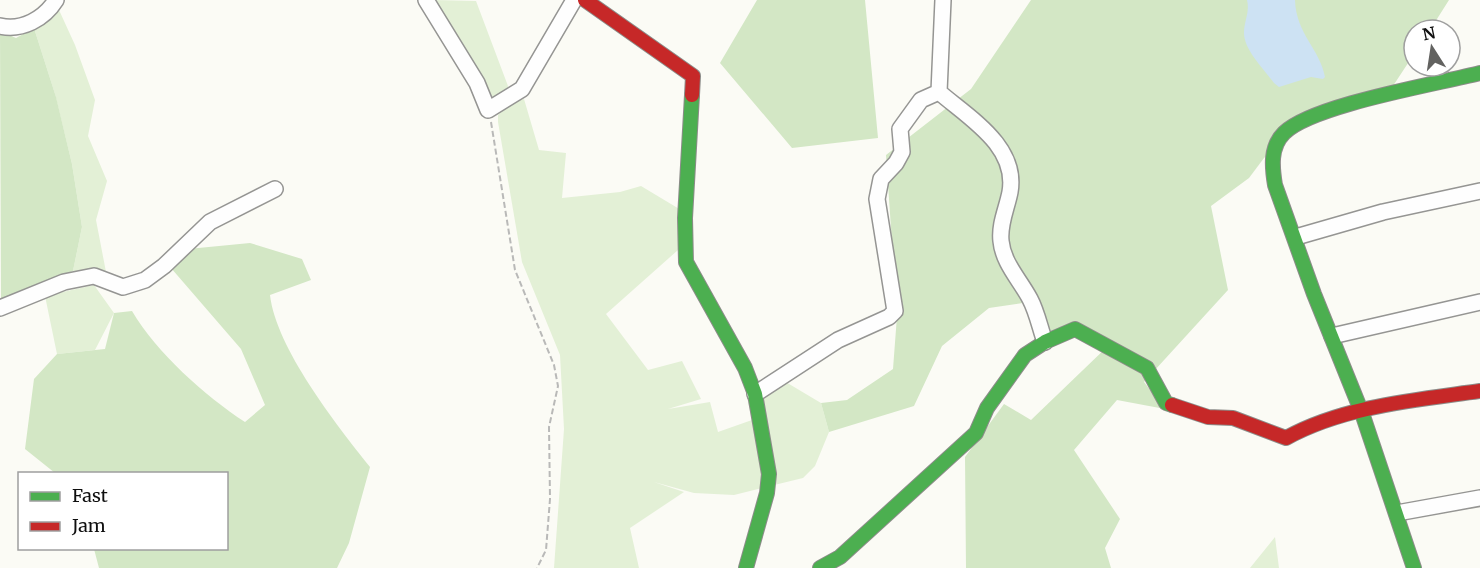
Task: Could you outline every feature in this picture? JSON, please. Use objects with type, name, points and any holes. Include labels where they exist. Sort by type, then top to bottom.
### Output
[{"type":"street","points":[[0,26],[22,26],[34,21],[47,12],[56,0]]},
{"type":"street","points":[[426,0],[477,83],[488,110],[516,94],[529,79],[574,0]]},
{"type":"street","points":[[585,0],[693,76],[685,218],[686,262],[745,368],[755,394],[769,474],[767,493],[746,568]]},
{"type":"street","points":[[939,92],[944,0]]},
{"type":"street","points":[[1414,568],[1362,413],[1314,294],[1296,237],[1275,186],[1272,166],[1274,150],[1284,133],[1320,112],[1480,74]]},
{"type":"street","points":[[755,394],[838,340],[890,317],[895,312],[877,199],[881,179],[896,163],[902,152],[900,129],[921,100],[939,92]]},
{"type":"street","points":[[939,92],[993,139],[1004,153],[1011,169],[1010,190],[1001,227],[1004,257],[1030,301],[1045,342]]},
{"type":"street","points":[[0,308],[64,282],[94,276],[123,286],[145,280],[164,267],[210,222],[275,189]]},
{"type":"street","points":[[1296,237],[1383,212],[1480,191]]},
{"type":"street","points":[[1332,336],[1480,302]]},
{"type":"street","points":[[820,568],[840,557],[957,453],[976,433],[987,408],[1025,355],[1045,342],[1075,329],[1081,330],[1103,346],[1147,368],[1166,403],[1208,417],[1233,418],[1286,438],[1295,431],[1362,413],[1432,398],[1480,391]]},
{"type":"street","points":[[1397,513],[1480,498]]},
{"type":"path","points":[[488,110],[500,166],[515,270],[554,365],[558,387],[549,427],[550,500],[546,550],[537,568]]},
{"type":"green space","points":[[434,0],[476,1],[508,86],[506,94],[495,101]]},
{"type":"green space","points":[[757,0],[865,0],[878,138],[792,148],[720,63]]},
{"type":"green space","points":[[1031,0],[1449,0],[1438,18],[1402,18],[1402,72],[1391,89],[1329,103],[1264,158],[1249,178],[1211,206],[1228,290],[1144,382],[1165,409],[1117,400],[1074,450],[1120,519],[1105,548],[1111,568],[966,568],[965,457],[1004,404],[1031,420],[1109,345],[1051,333],[1030,302],[989,308],[942,346],[914,406],[829,432],[821,403],[847,400],[893,369],[897,316],[886,155],[971,89]]},
{"type":"green space","points":[[59,10],[75,45],[95,100],[88,136],[107,181],[96,220],[106,272],[80,274],[73,271],[82,227],[72,164],[55,94],[34,28]]},
{"type":"green space","points":[[34,28],[56,97],[72,164],[82,227],[73,271],[1,302],[0,31],[16,38]]},
{"type":"green space","points":[[524,99],[539,150],[566,153],[562,198],[620,192],[641,186],[681,210],[678,250],[606,314],[648,370],[682,361],[701,399],[668,409],[710,402],[718,432],[752,420],[744,383],[779,378],[821,403],[829,432],[815,466],[803,478],[734,495],[694,493],[654,482],[684,492],[630,528],[639,568],[554,568],[564,429],[560,355],[522,262],[498,122],[498,115],[509,104]]},
{"type":"green space","points":[[250,243],[302,259],[311,280],[270,295],[275,316],[283,338],[310,385],[370,467],[349,543],[337,568],[99,568],[94,550],[228,550],[228,472],[54,472],[25,449],[34,379],[57,354],[105,349],[114,313],[132,311],[154,342],[182,372],[245,422],[265,405],[241,349],[171,268],[188,249]]},
{"type":"green space","points":[[94,285],[114,313],[95,350],[57,354],[45,296]]},
{"type":"green space","points":[[1275,537],[1279,568],[1250,568]]},
{"type":"water","points":[[1247,0],[1295,0],[1299,22],[1322,67],[1325,77],[1323,79],[1311,77],[1279,87],[1274,83],[1247,46],[1244,29],[1248,9]]},
{"type":"traffic: fast","points":[[1414,568],[1362,413],[1314,294],[1275,185],[1273,157],[1276,144],[1284,133],[1320,113],[1376,97],[1480,73]]},
{"type":"traffic: fast","points":[[692,95],[685,218],[686,262],[745,368],[755,394],[769,474],[767,493],[746,568]]},
{"type":"traffic: fast","points":[[820,568],[840,557],[976,433],[987,408],[1025,355],[1045,342],[1075,329],[1147,368],[1166,403],[1172,405]]},
{"type":"traffic: jam","points":[[585,0],[693,76],[692,95]]},
{"type":"traffic: jam","points":[[1172,405],[1208,417],[1233,418],[1286,438],[1308,427],[1356,411],[1406,401],[1480,391]]}]
